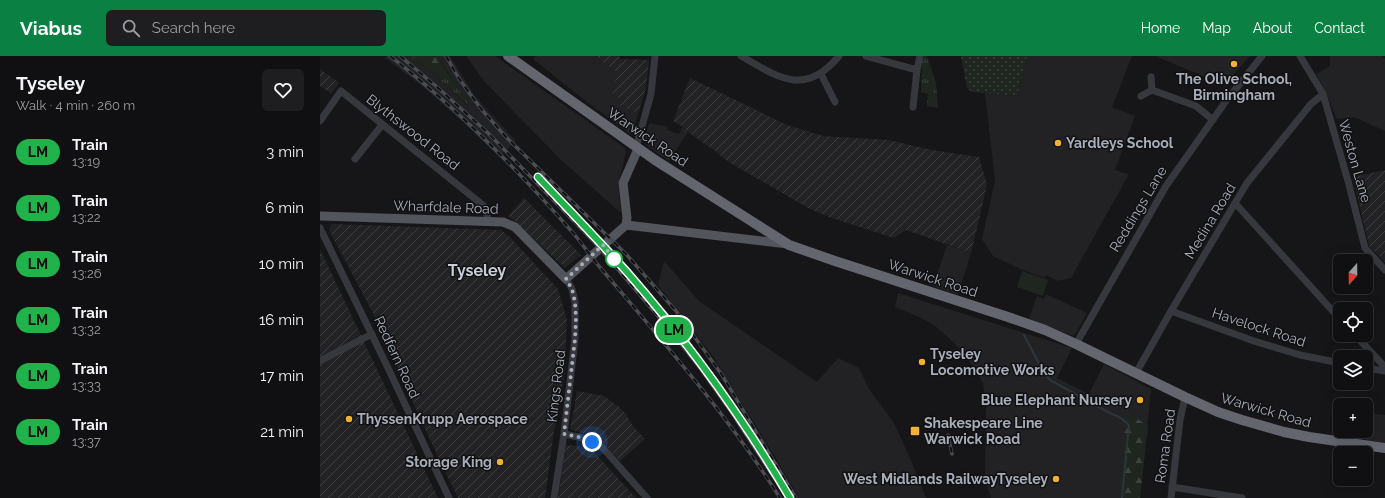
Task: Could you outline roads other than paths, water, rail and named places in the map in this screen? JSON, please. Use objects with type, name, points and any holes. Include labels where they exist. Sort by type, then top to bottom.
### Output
[{"type":"highway","name":"Warwick Road","points":[[508,56],[638,149],[789,244],[891,280],[1045,330],[1218,412],[1284,432],[1385,448]]},
{"type":"main road","points":[[566,279],[626,225],[627,218],[623,184],[638,149]]},
{"type":"main road","name":"Wharfdale Road","points":[[320,216],[503,222],[515,227],[566,279]]},
{"type":"main road","points":[[626,225],[789,244]]},
{"type":"main road","points":[[743,239],[758,236],[764,229]]},
{"type":"street","points":[[741,56],[778,77],[790,80],[803,80],[821,74],[828,69],[839,56]]},
{"type":"street","points":[[866,56],[917,70]]},
{"type":"street","points":[[913,107],[920,56]]},
{"type":"street","name":"Reddings Lane","points":[[1076,344],[1166,186],[1226,101],[1262,56]]},
{"type":"street","name":"Weston Lane","points":[[1300,56],[1323,94],[1348,181],[1365,248],[1385,270]]},
{"type":"street","points":[[638,149],[637,144],[651,94],[656,57]]},
{"type":"street","points":[[821,74],[835,102]]},
{"type":"street","points":[[1151,77],[1152,90]]},
{"type":"street","points":[[1141,96],[1152,90],[1196,106],[1213,120]]},
{"type":"street","name":"Blythswood Road","points":[[320,121],[341,92],[484,206],[489,222]]},
{"type":"street","name":"Medina Road","points":[[1136,373],[1247,183],[1311,104],[1323,94]]},
{"type":"street","points":[[355,159],[382,125]]},
{"type":"street","points":[[1234,203],[1333,311]]},
{"type":"street","name":"Redfern Road","points":[[320,228],[372,334],[449,498]]},
{"type":"street","name":"Kings Road","points":[[554,498],[564,434],[576,319],[575,302],[572,289],[566,279]]},
{"type":"street","name":"Havelock Road","points":[[1171,311],[1254,341],[1300,355],[1333,362]]},
{"type":"street","points":[[320,361],[372,334]]},
{"type":"street","points":[[1362,342],[1385,367]]},
{"type":"street","points":[[1373,369],[1385,371]]},
{"type":"street","name":"Roma Road","points":[[1171,498],[1184,397]]},
{"type":"street","points":[[564,434],[583,438],[602,447],[648,498]]},
{"type":"street","points":[[1172,487],[1242,498]]},
{"type":"waterway","points":[[1024,335],[1044,373],[1050,380],[1121,418],[1129,425],[1122,498]]},
{"type":"railway","points":[[390,56],[415,76],[486,140],[531,186],[574,234],[596,263],[718,410],[740,439],[780,498]]},
{"type":"railway","points":[[400,56],[489,134],[596,244],[664,323],[700,368],[732,413],[773,476]]},
{"type":"railway","points":[[446,56],[470,94],[506,137],[626,254],[676,311],[722,375],[796,498]]},
{"type":"railway","points":[[948,435],[952,454]]},
{"type":"train","name":"LM","points":[[538,177],[627,273],[666,320],[720,389],[755,440],[790,498]]},
{"type":"place","name":"The Olive School, Birmingham","points":[[1234,64]]},
{"type":"place","name":"Yardleys School","points":[[1058,143]]},
{"type":"place","name":"Tyseley Locomotive Works","points":[[922,362]]},
{"type":"place","name":"Blue Elephant Nursery","points":[[1140,400]]},
{"type":"place","name":"ThyssenKrupp Aerospace","points":[[349,419]]},
{"type":"place","name":"Shakespeare Line Warwick Road","points":[[915,431]]},
{"type":"place","name":"Storage King","points":[[500,462]]},
{"type":"place","name":"West Midlands RailwayTyseley","points":[[1056,479]]},
{"type":"district","name":"Tyseley","points":[[477,270]]}]
